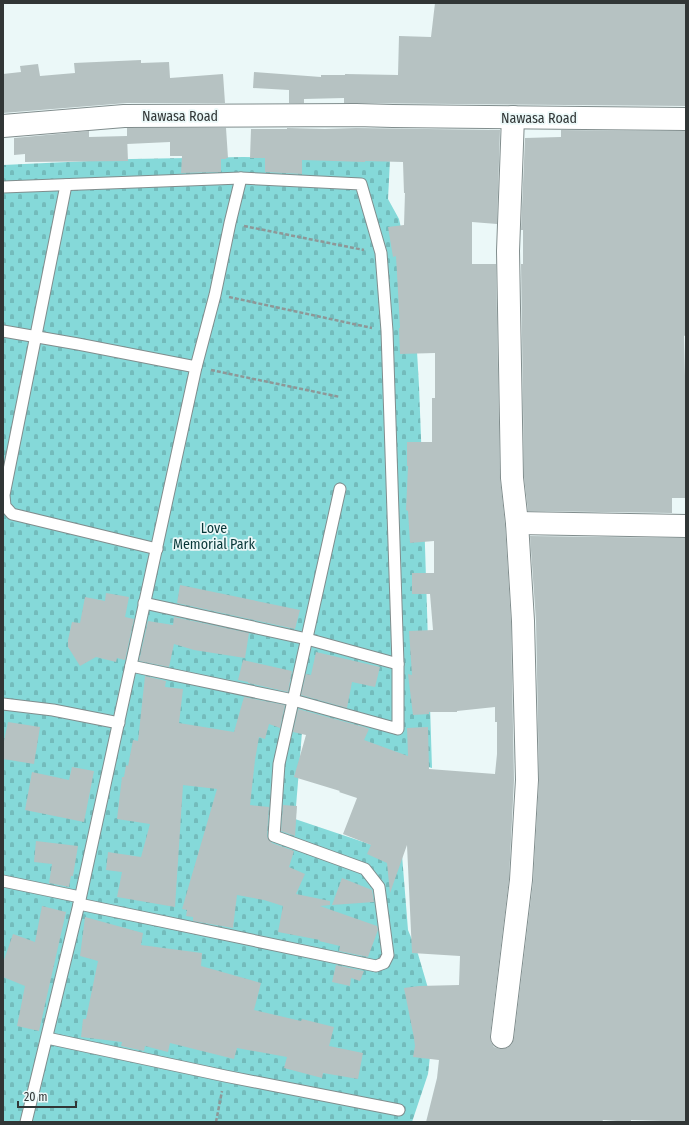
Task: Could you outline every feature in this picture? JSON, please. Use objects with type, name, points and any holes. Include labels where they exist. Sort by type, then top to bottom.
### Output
[{"type":"street","name":"Nawasa Road","points":[[3,126],[124,116],[356,115],[686,119]]},
{"type":"street","points":[[502,1037],[521,880],[527,780],[523,621],[517,523],[512,478],[508,251],[513,117]]},
{"type":"street","points":[[517,523],[686,526]]},
{"type":"lane","points":[[26,1122],[80,901],[196,367],[241,178]]},
{"type":"lane","points":[[3,187],[241,178],[360,184],[381,253],[386,331],[398,664],[398,729],[293,700],[131,666]]},
{"type":"lane","points":[[66,185],[4,495],[5,506],[12,514],[156,549]]},
{"type":"lane","points":[[3,330],[196,367]]},
{"type":"lane","points":[[3,881],[80,901],[376,966],[384,963],[388,955],[379,887],[365,868],[274,836],[279,764],[340,489]]},
{"type":"lane","points":[[144,603],[307,639],[398,664]]},
{"type":"lane","points":[[3,704],[53,710],[119,723]]},
{"type":"lane","points":[[47,1038],[225,1076],[399,1110]]},
{"type":"path","points":[[230,223],[381,253]]},
{"type":"path","points":[[214,294],[386,331]]},
{"type":"path","points":[[196,367],[340,397]]},
{"type":"path","points":[[216,1122],[225,1076]]},
{"type":"green space","name":"Love Memorial Park","points":[[243,157],[390,160],[388,199],[399,219],[413,282],[419,386],[432,768],[302,732],[295,819],[402,855],[408,930],[418,954],[435,1012],[428,1074],[412,1122],[3,1122],[3,165],[131,159]]},
{"type":"building","points":[[435,3],[686,3],[686,106],[344,103],[344,98],[304,99],[304,103],[289,103],[289,90],[253,88],[254,72],[321,77],[321,75],[345,74],[398,75],[399,36],[431,37]]},
{"type":"building","points":[[141,60],[141,63],[169,62],[170,78],[223,74],[225,103],[127,103],[3,113],[3,74],[21,72],[20,66],[38,64],[40,76],[75,73],[74,63]]},
{"type":"building","points":[[127,128],[226,128],[228,158],[221,159],[221,172],[181,173],[182,156],[170,156],[170,142],[127,144]]},
{"type":"building","points":[[251,129],[500,130],[497,224],[472,222],[472,264],[496,264],[500,478],[505,524],[511,622],[514,780],[509,879],[490,1036],[494,1047],[500,1049],[507,1048],[512,1044],[514,1038],[533,882],[539,781],[536,621],[530,536],[686,538],[686,1122],[631,1120],[631,1122],[603,1120],[602,1122],[426,1122],[437,1078],[439,1060],[413,1057],[415,1046],[414,1038],[404,988],[459,985],[460,956],[412,953],[407,845],[390,893],[387,863],[367,854],[371,845],[343,834],[357,798],[339,792],[340,791],[294,777],[306,735],[293,732],[298,709],[369,729],[364,740],[408,756],[407,728],[428,727],[429,769],[495,774],[497,754],[497,722],[495,722],[495,707],[457,712],[429,712],[429,714],[413,715],[408,674],[412,675],[409,631],[433,630],[430,594],[412,594],[412,573],[434,573],[434,541],[410,543],[408,511],[406,510],[408,466],[407,442],[432,442],[432,398],[435,398],[435,353],[400,354],[396,256],[393,257],[388,227],[404,225],[405,193],[403,162],[302,160],[302,174],[265,172],[265,158],[250,158]]},
{"type":"building","points":[[561,130],[685,131],[686,335],[684,336],[686,376],[686,498],[672,498],[672,513],[528,511],[524,477],[521,264],[523,264],[523,230],[521,230],[525,138],[561,137]]},
{"type":"building","points":[[89,131],[89,137],[127,136],[128,161],[25,162],[25,154],[14,155],[14,138]]},
{"type":"building","points":[[180,585],[300,610],[295,629],[177,603]]},
{"type":"building","points":[[106,593],[129,597],[125,617],[134,619],[125,660],[117,658],[116,662],[96,657],[80,666],[68,647],[72,622],[80,623],[85,597],[105,601]]},
{"type":"building","points":[[174,617],[249,633],[245,658],[194,650],[174,644],[169,667],[139,661],[148,621],[173,625]]},
{"type":"building","points":[[316,652],[380,667],[375,687],[352,682],[347,708],[301,695],[306,674],[311,675]]},
{"type":"building","points":[[243,660],[292,671],[288,692],[238,680]]},
{"type":"building","points":[[145,676],[166,681],[165,687],[183,689],[179,723],[234,732],[244,697],[285,705],[280,728],[269,724],[265,739],[259,737],[250,805],[269,807],[268,839],[272,843],[294,851],[289,867],[305,874],[296,894],[330,901],[330,905],[320,906],[377,926],[378,930],[368,957],[339,951],[340,946],[319,941],[320,940],[278,932],[283,906],[264,900],[237,895],[233,928],[193,921],[193,917],[186,916],[187,910],[182,909],[217,789],[183,785],[175,907],[117,897],[122,872],[106,870],[108,852],[141,857],[150,824],[117,819],[122,777],[124,777],[126,765],[128,766],[133,740],[138,741]]},
{"type":"building","points":[[8,722],[40,727],[34,764],[3,759],[3,741]]},
{"type":"building","points":[[72,767],[94,771],[84,822],[25,810],[32,772],[69,780]]},
{"type":"building","points":[[283,805],[297,806],[295,836],[281,831]]},
{"type":"building","points":[[36,841],[78,846],[73,876],[71,876],[69,887],[49,883],[52,864],[34,862]]},
{"type":"building","points":[[342,878],[372,890],[374,902],[332,905]]},
{"type":"building","points":[[42,906],[66,912],[39,1031],[17,1026],[25,986],[3,977],[3,963],[13,934],[35,942]]},
{"type":"building","points":[[85,917],[143,933],[141,945],[202,953],[201,966],[261,983],[254,1010],[334,1027],[329,1046],[363,1053],[358,1079],[323,1073],[322,1078],[284,1068],[287,1057],[237,1048],[234,1059],[170,1043],[168,1052],[145,1046],[144,1051],[121,1046],[122,1042],[81,1037],[83,1019],[86,1019],[98,961],[80,956]]},
{"type":"building","points":[[336,965],[364,971],[360,981],[351,978],[350,986],[332,982]]}]
